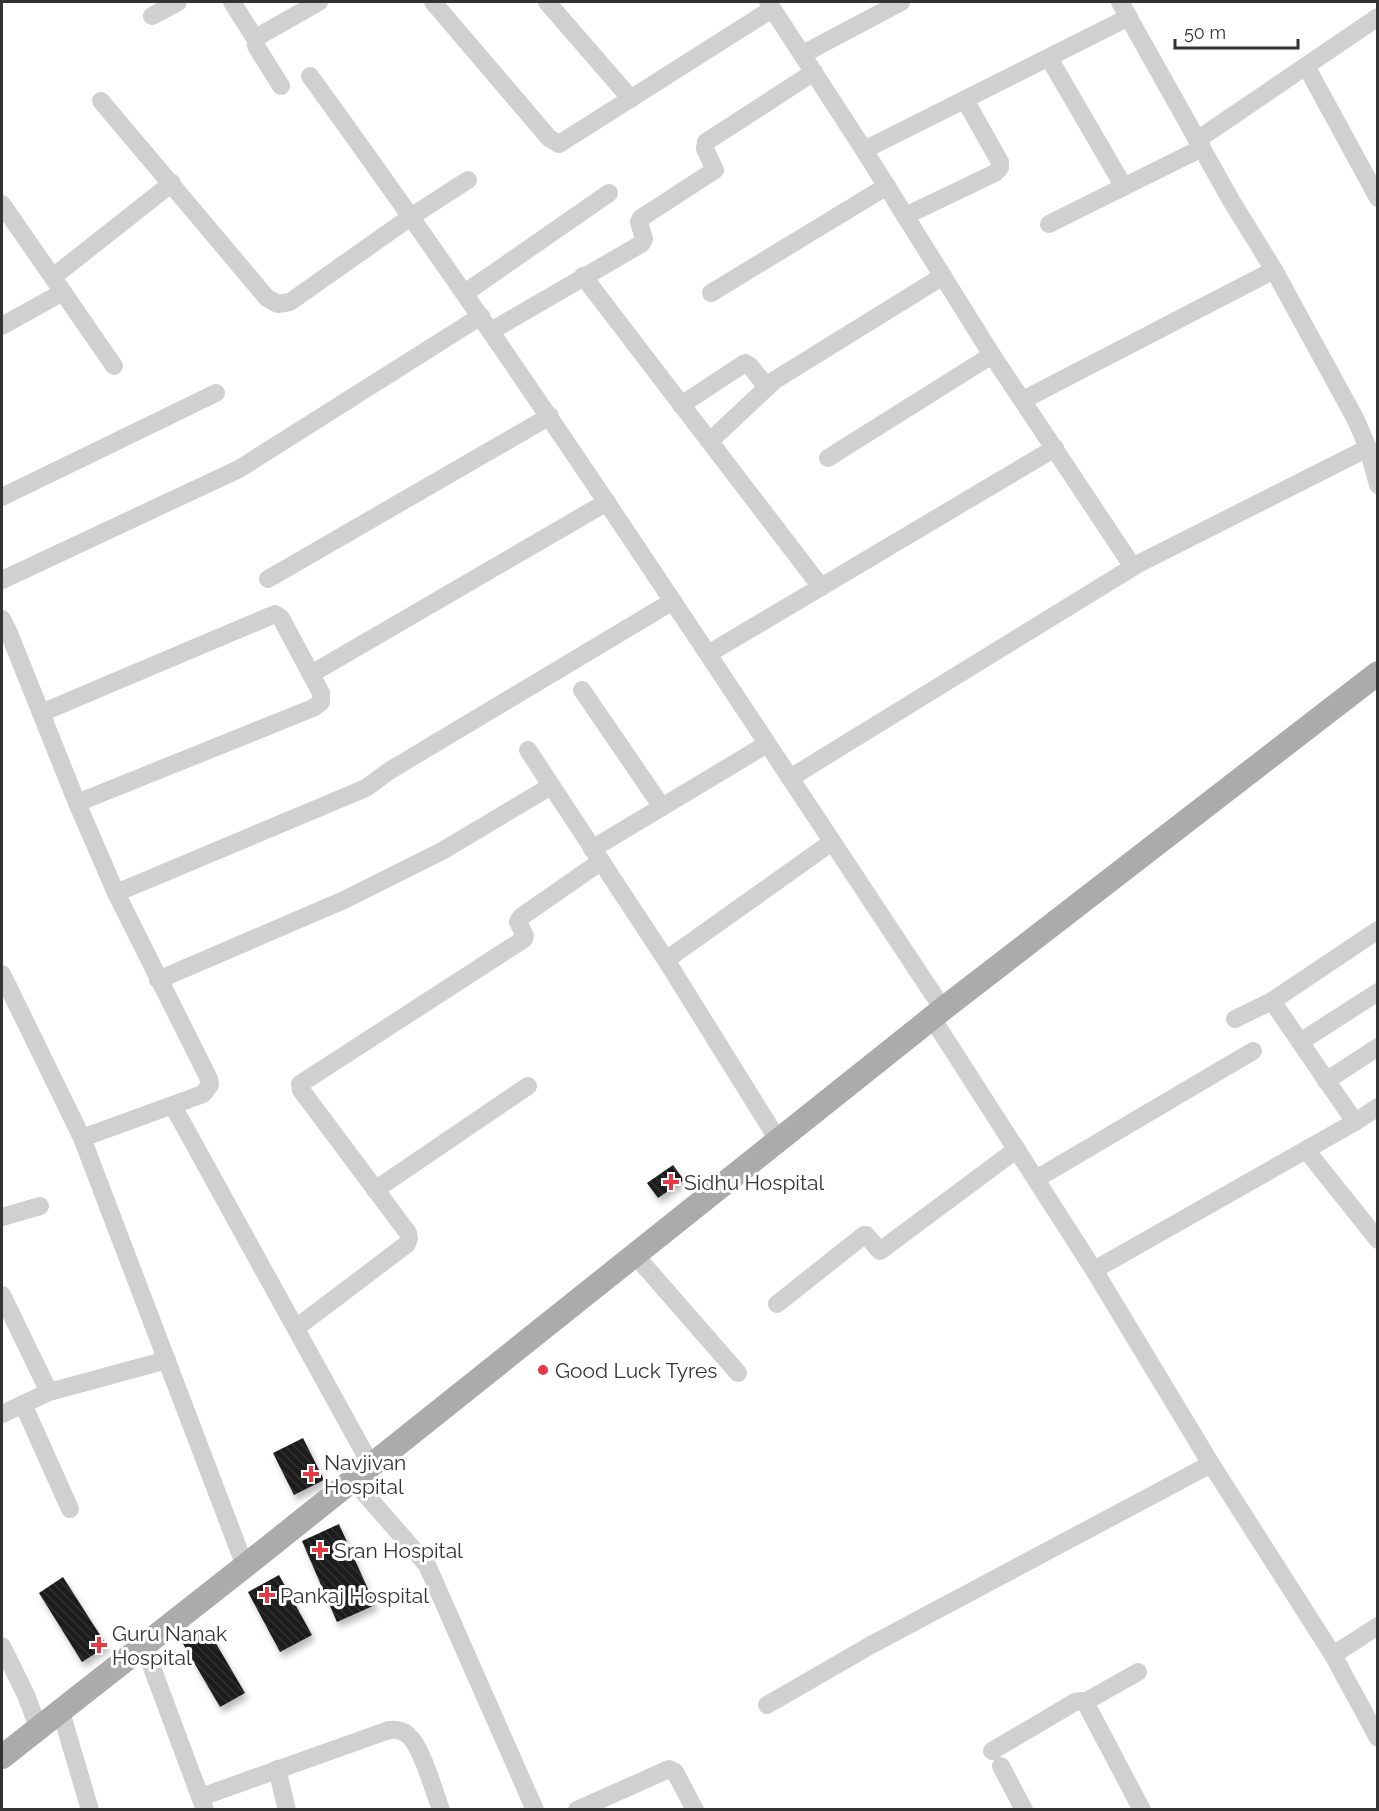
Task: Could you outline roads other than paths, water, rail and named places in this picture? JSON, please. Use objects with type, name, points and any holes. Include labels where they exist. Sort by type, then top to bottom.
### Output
[{"type":"main road","points":[[2,1757],[778,1140],[1377,673]]},
{"type":"street","points":[[152,16],[178,2]]},
{"type":"street","points":[[232,2],[281,86]]},
{"type":"street","points":[[256,40],[259,36],[319,2]]},
{"type":"street","points":[[433,2],[552,141],[559,144],[631,99],[770,5],[887,186],[992,355],[1133,567]]},
{"type":"street","points":[[547,2],[631,99]]},
{"type":"street","points":[[803,54],[901,2]]},
{"type":"street","points":[[1120,2],[1274,270],[1356,420],[1368,448],[1377,485]]},
{"type":"street","points":[[864,150],[1130,17]]},
{"type":"street","points":[[1049,224],[1124,187],[1200,144],[1377,17]]},
{"type":"street","points":[[1049,58],[1124,187]]},
{"type":"street","points":[[1306,66],[1377,198]]},
{"type":"street","points":[[491,331],[641,244],[644,239],[639,222],[641,218],[714,171],[715,166],[705,147],[708,140],[814,72]]},
{"type":"street","points":[[310,76],[412,216],[550,416],[832,842],[1211,1464],[1334,1655],[1377,1738]]},
{"type":"street","points":[[905,216],[995,173],[1000,168],[1000,162],[965,100]]},
{"type":"street","points":[[101,101],[267,298],[278,304],[290,302],[412,216],[468,180]]},
{"type":"street","points":[[2,326],[58,284],[172,183]]},
{"type":"street","points":[[711,293],[887,186]]},
{"type":"street","points":[[465,293],[609,193]]},
{"type":"street","points":[[2,204],[114,366]]},
{"type":"street","points":[[1023,400],[1274,270]]},
{"type":"street","points":[[583,276],[821,587]]},
{"type":"street","points":[[710,441],[775,380],[943,276]]},
{"type":"street","points":[[2,580],[239,469],[481,316]]},
{"type":"street","points":[[828,458],[992,355]]},
{"type":"street","points":[[681,405],[745,363],[767,387]]},
{"type":"street","points":[[2,497],[216,393]]},
{"type":"street","points":[[268,579],[550,416]]},
{"type":"street","points":[[708,654],[1055,448]]},
{"type":"street","points":[[790,778],[1133,567],[1368,448]]},
{"type":"street","points":[[311,674],[607,502]]},
{"type":"street","points":[[116,893],[366,788],[389,771],[673,601]]},
{"type":"street","points":[[41,713],[274,614],[281,618],[321,693],[321,702],[317,706],[78,803]]},
{"type":"street","points":[[2,619],[116,893],[210,1085],[203,1094],[82,1138]]},
{"type":"street","points":[[582,690],[662,807]]},
{"type":"street","points":[[296,1328],[408,1241],[408,1233],[300,1090],[300,1084],[524,939],[525,936],[519,922],[521,917],[596,856],[662,807],[767,744]]},
{"type":"street","points":[[528,750],[666,960],[778,1140]]},
{"type":"street","points":[[158,980],[344,900],[441,851],[551,786]]},
{"type":"street","points":[[666,960],[832,842]]},
{"type":"street","points":[[1235,1018],[1272,1000],[1377,930]]},
{"type":"street","points":[[2,974],[82,1138],[245,1566]]},
{"type":"street","points":[[1300,1042],[1377,992]]},
{"type":"street","points":[[1272,1000],[1355,1122]]},
{"type":"street","points":[[1326,1081],[1377,1047]]},
{"type":"street","points":[[1036,1179],[1253,1051]]},
{"type":"street","points":[[375,1190],[528,1086]]},
{"type":"street","points":[[173,1106],[296,1328],[362,1472],[426,1565],[535,1809]]},
{"type":"street","points":[[1094,1270],[1355,1122],[1377,1107]]},
{"type":"street","points":[[777,1304],[865,1234],[881,1250],[1017,1149]]},
{"type":"street","points":[[1306,1150],[1377,1240]]},
{"type":"street","points":[[2,1217],[40,1206]]},
{"type":"street","points":[[635,1255],[738,1373]]},
{"type":"street","points":[[2,1295],[49,1392]]},
{"type":"street","points":[[2,1414],[49,1392],[167,1360]]},
{"type":"street","points":[[23,1404],[70,1509]]},
{"type":"street","points":[[767,1705],[871,1645],[1211,1464]]},
{"type":"street","points":[[1334,1655],[1377,1626]]},
{"type":"street","points":[[2,1646],[26,1695],[38,1727]]},
{"type":"street","points":[[144,1646],[203,1803],[277,1769],[389,1730],[398,1730],[411,1738],[417,1749],[441,1809]]},
{"type":"street","points":[[1023,1809],[996,1758],[1075,1702],[1085,1702],[1138,1672]]},
{"type":"street","points":[[1085,1702],[1142,1809]]},
{"type":"street","points":[[61,1712],[90,1809]]},
{"type":"street","points":[[277,1769],[287,1809]]},
{"type":"street","points":[[577,1809],[669,1769],[675,1772],[695,1809]]},
{"type":"place","name":"Sidhu Hospital","points":[[671,1182]]},
{"type":"place","name":"Good Luck Tyres","points":[[543,1370]]},
{"type":"place","name":"Navjivan Hospital","points":[[311,1474]]},
{"type":"place","name":"Sran Hospital","points":[[320,1550]]},
{"type":"place","name":"Pankaj Hospital","points":[[267,1595]]},
{"type":"place","name":"Guru Nanak Hospital","points":[[99,1645]]}]
